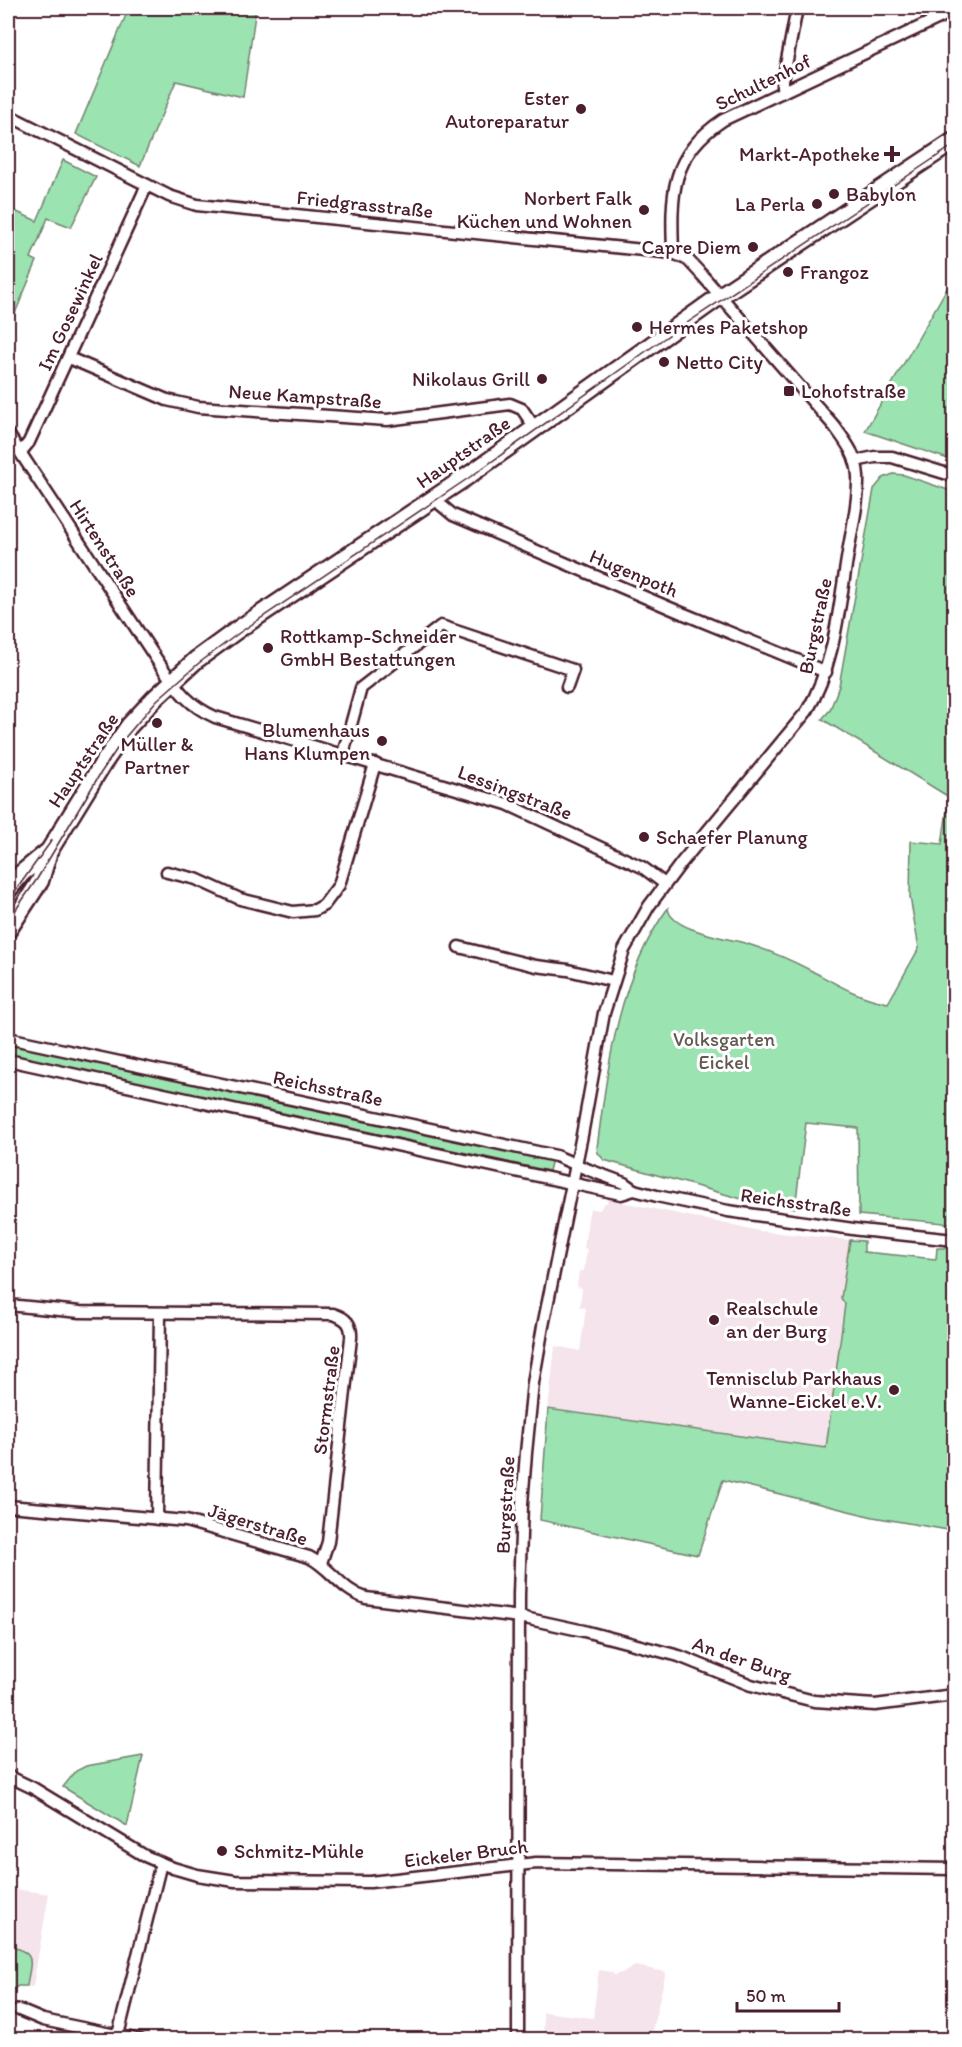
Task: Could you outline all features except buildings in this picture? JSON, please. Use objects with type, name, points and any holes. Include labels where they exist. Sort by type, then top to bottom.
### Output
[{"type":"street","points":[[783,92],[782,86],[797,8]]},
{"type":"street","name":"Schultenhof","points":[[673,253],[672,196],[678,172],[687,153],[698,139],[723,120],[954,11]]},
{"type":"street","name":"Friedgrasstraße","points":[[8,115],[147,185],[184,201],[212,207],[673,253],[688,260],[720,296]]},
{"type":"street","name":"Hauptstraße","points":[[8,930],[40,881],[49,851],[120,738],[172,681],[196,660],[535,428],[720,296],[954,141]]},
{"type":"street","name":"Im Gosewinkel","points":[[21,452],[29,442],[69,358],[147,185]]},
{"type":"street","name":"Burgstraße","points":[[518,2040],[522,1504],[530,1413],[543,1326],[604,1014],[624,950],[665,884],[807,711],[818,693],[826,672],[855,507],[858,476],[849,445],[720,296]]},
{"type":"street","name":"Neue Kampstraße","points":[[69,358],[167,400],[198,407],[387,420],[510,404],[522,409],[535,428]]},
{"type":"street","name":"Hirtenstraße","points":[[8,434],[172,681]]},
{"type":"street","points":[[855,461],[875,457],[892,457],[954,476]]},
{"type":"street","name":"Hugenpoth","points":[[435,497],[453,515],[826,672]]},
{"type":"street","points":[[343,754],[361,688],[441,626],[573,670],[567,687]]},
{"type":"street","name":"Lessingstraße","points":[[172,681],[195,707],[209,714],[507,804],[642,867],[665,884]]},
{"type":"street","points":[[167,872],[196,879],[240,899],[265,907],[293,912],[315,910],[331,897],[339,885],[375,764]]},
{"type":"street","name":"Hauptstraße","points":[[8,890],[22,873],[49,851]]},
{"type":"street","points":[[459,947],[536,966],[568,970],[613,981]]},
{"type":"street","name":"Reichsstraße","points":[[8,1038],[556,1156],[624,1183],[634,1190],[728,1211],[860,1230],[954,1240]]},
{"type":"street","name":"Reichsstraße","points":[[8,1060],[621,1194],[634,1190]]},
{"type":"street","name":"Stormstraße","points":[[8,1305],[80,1312],[333,1314],[343,1318],[350,1324],[351,1338],[328,1542],[321,1563]]},
{"type":"street","points":[[157,1519],[160,1314]]},
{"type":"street","name":"Jägerstraße","points":[[8,1506],[198,1524],[309,1557],[321,1563],[342,1585],[366,1598],[520,1617]]},
{"type":"street","name":"An der Burg","points":[[520,1617],[679,1656],[751,1685],[813,1701],[875,1705],[954,1695]]},
{"type":"street","name":"Eickeler Bruch","points":[[8,1776],[130,1848],[173,1868],[215,1878],[259,1882],[333,1883],[390,1880],[536,1863],[954,1869]]},
{"type":"street","points":[[118,2035],[161,1863]]},
{"type":"street","points":[[19,2010],[43,2020],[140,2040]]},
{"type":"shaded area","points":[[366,8],[435,8],[433,17]]},
{"type":"shaded area","name":"Realschule an der Burg","points":[[607,1199],[760,1231],[850,1240],[841,1298],[845,1304],[826,1448],[548,1409],[555,1346],[580,1351],[586,1308],[580,1307],[582,1288],[577,1287],[579,1271],[584,1271],[588,1219],[590,1209],[600,1210],[604,1203],[607,1203]]},
{"type":"shaded area","points":[[8,1888],[49,1894],[33,1986],[30,1987],[27,1986],[31,1961],[25,1951],[8,1944]]},
{"type":"shaded area","points":[[635,1966],[666,1972],[650,2039],[544,2039],[543,2012],[593,2018],[599,1970],[612,1972],[614,1975]]},
{"type":"green space","points":[[129,8],[256,8],[243,97],[176,81],[140,166],[76,134]]},
{"type":"green space","points":[[63,160],[96,177],[71,227],[48,218],[31,258],[37,261],[8,330],[8,208],[37,221]]},
{"type":"green space","points":[[954,276],[954,461],[865,431]]},
{"type":"green space","name":"Volksgarten Eickel","points":[[893,474],[904,475],[954,492],[954,1224],[859,1215],[858,1128],[806,1123],[795,1208],[756,1203],[604,1160],[597,1148],[611,1054],[626,992],[651,935],[668,908],[671,916],[689,928],[764,950],[858,994],[888,1003],[919,948],[910,897],[911,841],[942,844],[949,797],[822,719],[830,710],[839,686],[874,489],[883,478]]},
{"type":"green space","points":[[8,1042],[552,1159],[549,1171],[8,1055]]},
{"type":"green space","points":[[850,1240],[864,1241],[864,1252],[936,1259],[937,1248],[954,1248],[954,1531],[873,1517],[723,1480],[698,1555],[540,1520],[548,1409],[826,1448],[845,1304],[841,1298]]},
{"type":"green space","points":[[143,1756],[127,1826],[63,1787],[76,1771],[86,1766]]},
{"type":"green space","points":[[8,1944],[28,1955],[30,1963],[27,1986],[18,1986],[8,1992]]},
{"type":"tram line","points":[[8,921],[37,879],[123,740],[157,700],[199,663],[239,633],[473,475],[666,337],[954,145]]},
{"type":"tram line","points":[[8,901],[52,840]]},
{"type":"place","name":"Ester Autoreparatur","points":[[581,109]]},
{"type":"place","name":"Markt-Apotheke","points":[[892,154]]},
{"type":"place","name":"Babylon","points":[[834,194]]},
{"type":"place","name":"La Perla","points":[[817,204]]},
{"type":"place","name":"Norbert Falk Küchen und Wohnen","points":[[644,210]]},
{"type":"place","name":"Capre Diem","points":[[753,247]]},
{"type":"place","name":"Frangoz","points":[[788,272]]},
{"type":"place","name":"Hermes Paketshop","points":[[637,327]]},
{"type":"place","name":"Netto City","points":[[664,362]]},
{"type":"place","name":"Nikolaus Grill","points":[[542,379]]},
{"type":"place","name":"Lohofstraße","points":[[789,391]]},
{"type":"place","name":"Rottkamp-Schneider GmbH Bestattungen","points":[[268,648]]},
{"type":"place","name":"Müller & Partner","points":[[157,723]]},
{"type":"place","name":"Blumenhaus Hans Klumpen","points":[[382,741]]},
{"type":"place","name":"Schaefer Planung","points":[[644,837]]},
{"type":"place","name":"Realschule an der Burg","points":[[714,1320]]},
{"type":"place","name":"Tennisclub Parkhaus Wanne-Eickel e.V.","points":[[894,1390]]},
{"type":"place","name":"Schmitz-Mühle","points":[[222,1851]]}]
